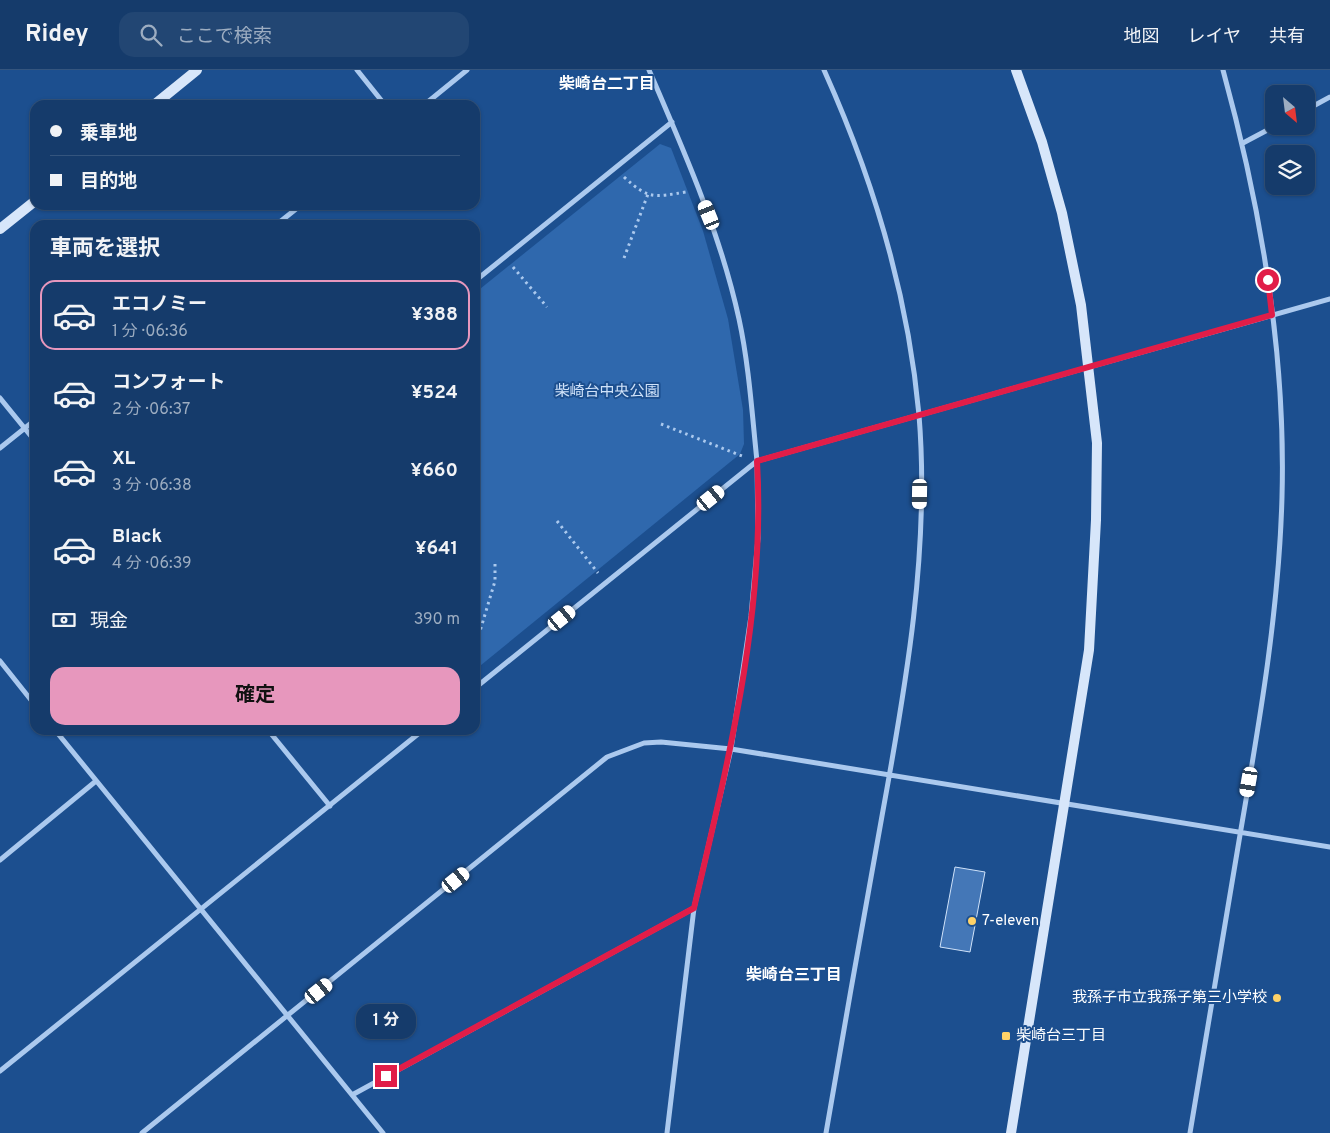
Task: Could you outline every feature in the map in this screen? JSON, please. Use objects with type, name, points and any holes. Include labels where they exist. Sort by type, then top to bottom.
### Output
[{"type":"street","points":[[160,100],[197,70]]},
{"type":"street","points":[[357,70],[381,100]]},
{"type":"street","points":[[430,100],[467,70]]},
{"type":"street","points":[[649,70],[672,122],[717,237],[740,320],[757,461],[759,500],[756,577],[731,749],[694,908],[667,1133]]},
{"type":"street","points":[[824,70],[859,150],[874,192],[891,256],[905,324],[919,415],[921,485],[914,614],[890,776],[826,1133]]},
{"type":"street","points":[[1011,1133],[1089,650],[1094,585],[1097,443],[1081,305],[1062,213],[1042,142],[1016,70]]},
{"type":"street","points":[[1190,1133],[1241,833],[1274,616],[1282,506],[1280,396],[1266,263],[1243,143],[1223,70]]},
{"type":"street","points":[[1315,105],[1330,97]]},
{"type":"street","points":[[480,277],[672,122]]},
{"type":"street","points":[[1243,143],[1265,131]]},
{"type":"street","points":[[0,230],[30,205]]},
{"type":"street","points":[[282,220],[295,210]]},
{"type":"street","points":[[480,684],[757,461],[1330,299]]},
{"type":"street","points":[[0,398],[30,434]]},
{"type":"street","points":[[0,448],[30,424]]},
{"type":"street","points":[[0,661],[30,698]]},
{"type":"street","points":[[59,735],[383,1133]]},
{"type":"street","points":[[272,735],[330,806]]},
{"type":"street","points":[[0,1071],[417,735]]},
{"type":"street","points":[[142,1133],[607,757],[652,742],[731,749],[1330,847]]},
{"type":"street","points":[[0,860],[96,781]]},
{"type":"street","points":[[352,1095],[694,908]]},
{"type":"path","points":[[614,168],[641,193],[663,196],[699,190]]},
{"type":"path","points":[[624,258],[648,194]]},
{"type":"path","points":[[504,257],[547,306]]},
{"type":"path","points":[[661,424],[757,461]]},
{"type":"path","points":[[557,521],[606,583]]},
{"type":"path","points":[[480,631],[495,581],[495,562]]},
{"type":"green space","name":"柴崎台中央公園","points":[[660,144],[671,148],[703,231],[728,319],[743,410],[744,444],[740,454],[480,666],[480,289]]},
{"type":"building","points":[[955,867],[985,872],[970,952],[940,947]]},
{"type":"place","name":"7-eleven","points":[[972,921]]},
{"type":"place","name":"我孫子市立我孫子第三小学校","points":[[1277,998]]},
{"type":"place","name":"柴崎台三丁目","points":[[1006,1036]]},
{"type":"district","name":"柴崎台二丁目","points":[[607,85]]},
{"type":"district","name":"柴崎台三丁目","points":[[794,976]]},
{"type":"route","points":[[386,1076],[694,908],[731,749],[751,616],[758,538],[757,461],[1272,315],[1268,280]]}]
